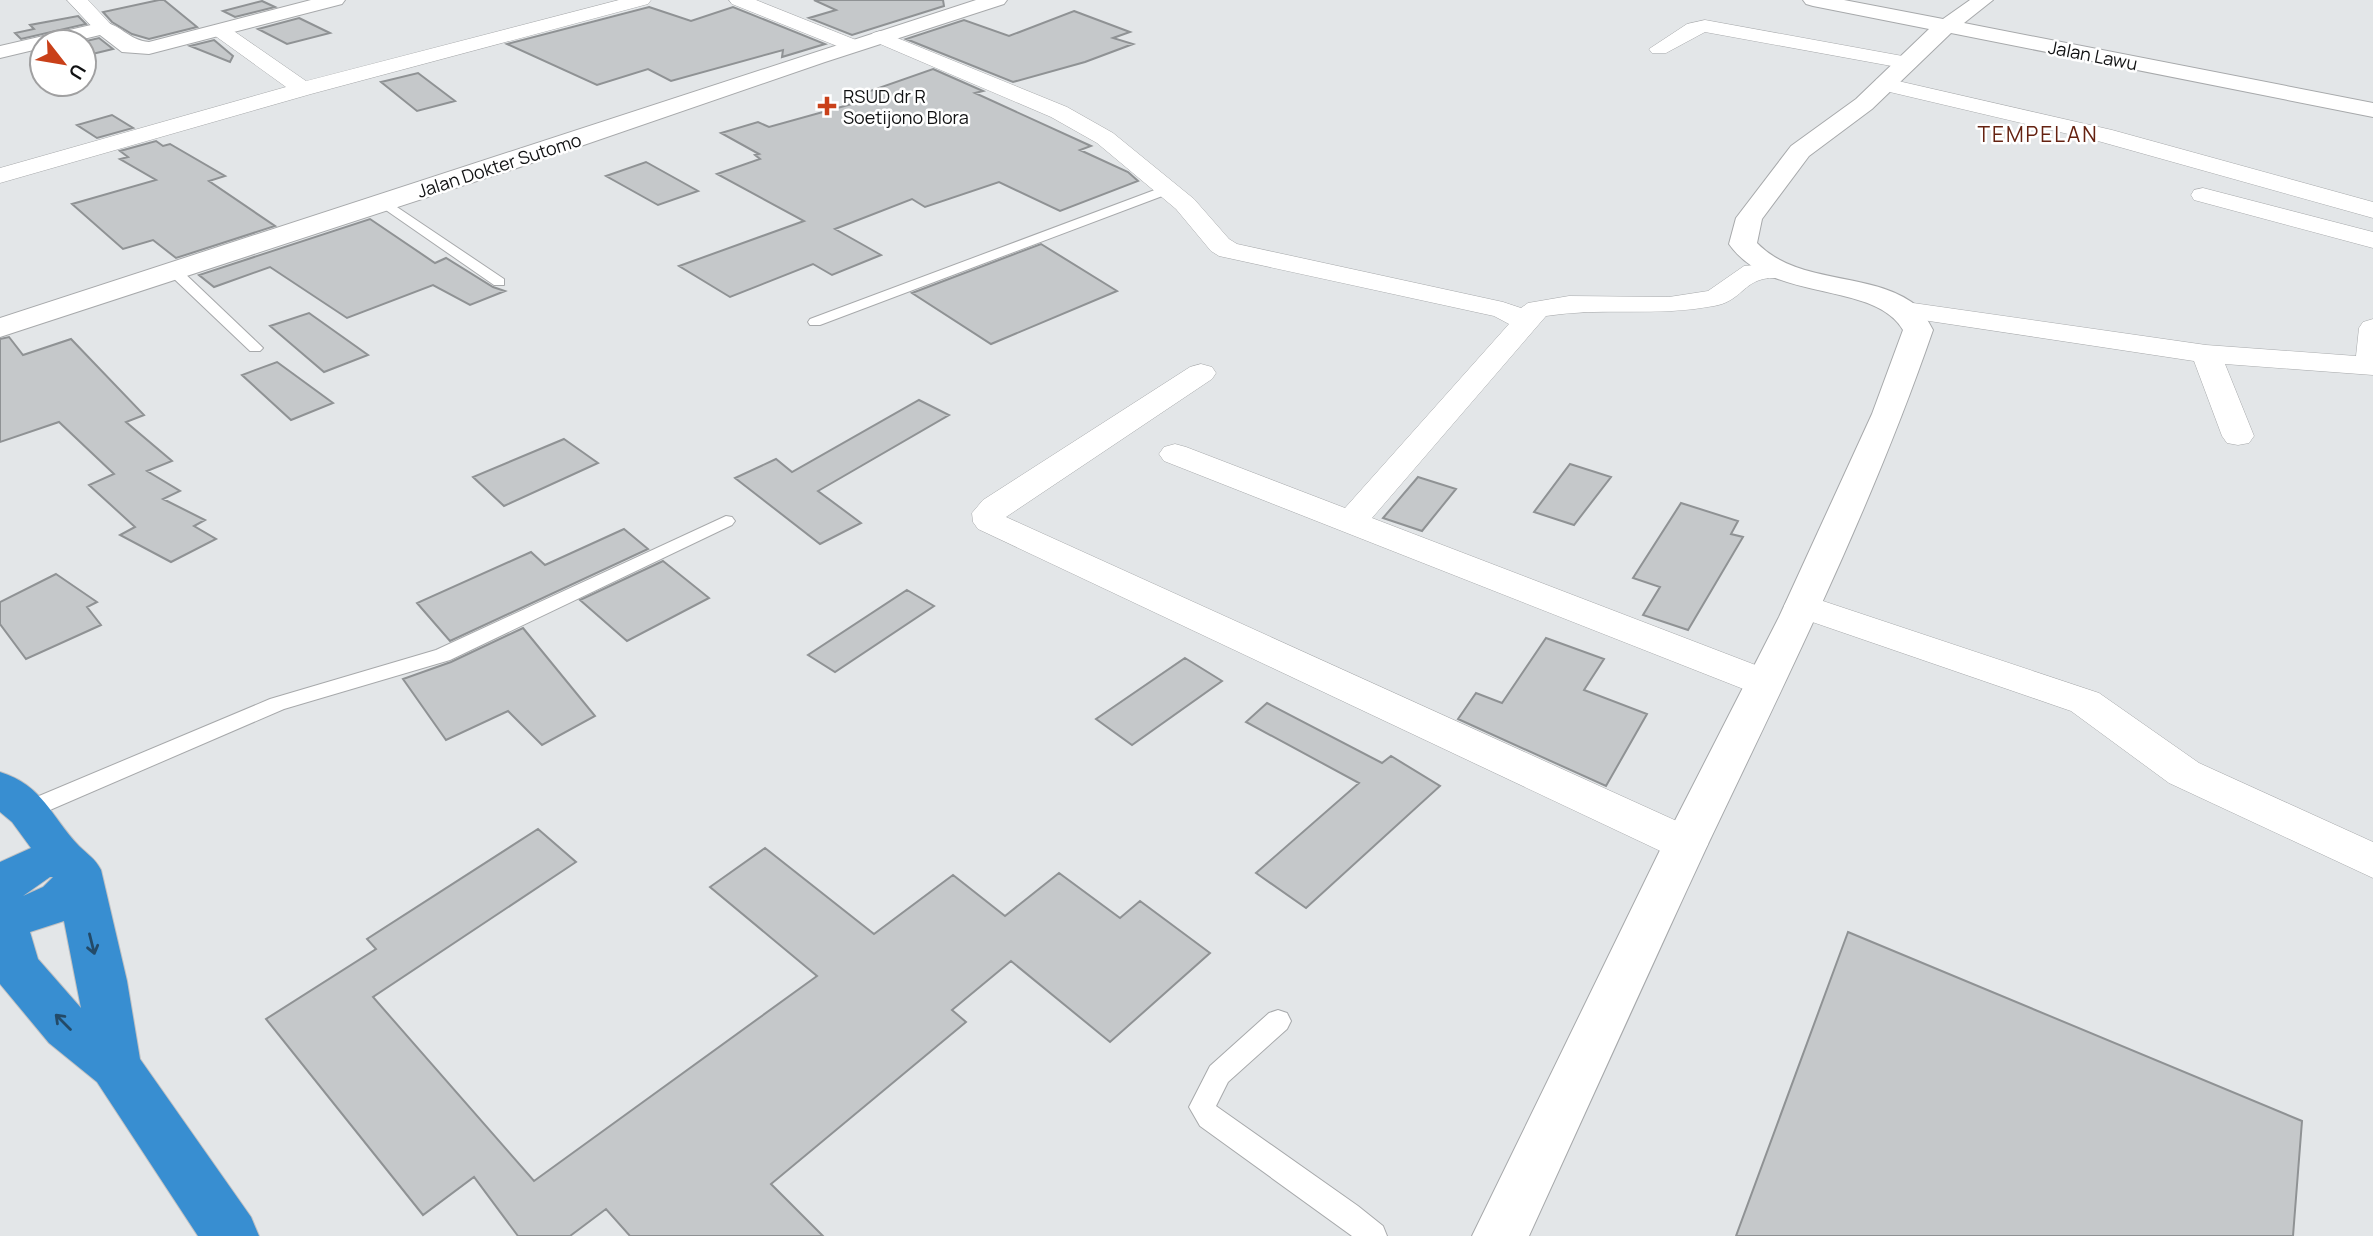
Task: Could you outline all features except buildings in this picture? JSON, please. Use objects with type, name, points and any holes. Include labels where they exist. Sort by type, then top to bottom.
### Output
[{"type":"highway","points":[[14,799],[71,869],[102,981],[115,1066]]},
{"type":"highway","points":[[0,890],[15,875],[27,868],[54,860],[71,869]]},
{"type":"highway","points":[[0,910],[17,915],[43,909],[66,894],[71,869]]},
{"type":"highway","points":[[0,910],[16,968],[67,1028],[115,1066],[232,1236]]},
{"type":"main road","points":[[98,29],[104,28],[130,47],[139,49],[220,31],[335,0]]},
{"type":"main road","name":"Jalan Dokter Sutomo","points":[[0,328],[997,0]]},
{"type":"main road","name":"Jalan Lawu","points":[[1813,0],[1907,68],[2373,110]]},
{"type":"main road","points":[[1500,1236],[1802,606],[1888,414],[1918,330],[1916,319],[1906,310],[1886,301],[1777,271],[1748,254],[1743,244],[1749,218],[1800,151],[1907,68],[1983,0]]},
{"type":"main road","points":[[0,52],[28,45]]},
{"type":"street","points":[[77,0],[104,28]]},
{"type":"street","points":[[0,176],[303,89],[641,0]]},
{"type":"street","points":[[754,2],[854,46]]},
{"type":"street","points":[[1659,49],[1694,28],[1705,26],[1907,68],[2104,135],[2373,210]]},
{"type":"street","points":[[220,31],[303,89]]},
{"type":"street","points":[[880,37],[1069,118],[1105,138],[1168,189],[1228,250],[1503,310],[1516,315],[1524,324]]},
{"type":"street","points":[[2203,195],[2373,240]]},
{"type":"street","points":[[1350,523],[1529,315],[1538,309],[1569,304],[1669,305],[1715,299],[1754,272],[1777,271]]},
{"type":"street","points":[[1906,310],[2206,354],[2372,365],[2370,337],[2373,328]]},
{"type":"street","points":[[2206,354],[2238,436]]},
{"type":"street","points":[[1201,373],[995,507],[989,513],[990,522],[1686,844]]},
{"type":"street","points":[[1175,454],[1765,683]]},
{"type":"street","points":[[1802,606],[2085,702],[2184,772],[2373,861]]},
{"type":"lane","points":[[815,323],[1168,189]]},
{"type":"lane","points":[[385,203],[499,282]]},
{"type":"lane","points":[[175,272],[255,348]]},
{"type":"lane","points":[[14,799],[277,704],[443,655],[726,520]]},
{"type":"lane","points":[[1278,1021],[1219,1074],[1202,1107],[1209,1118],[1348,1215],[1373,1236]]},
{"type":"place","name":"RSUD dr R Soetijono Blora","points":[[827,106]]},
{"type":"district","name":"TEMPELAN","points":[[2038,134]]}]
